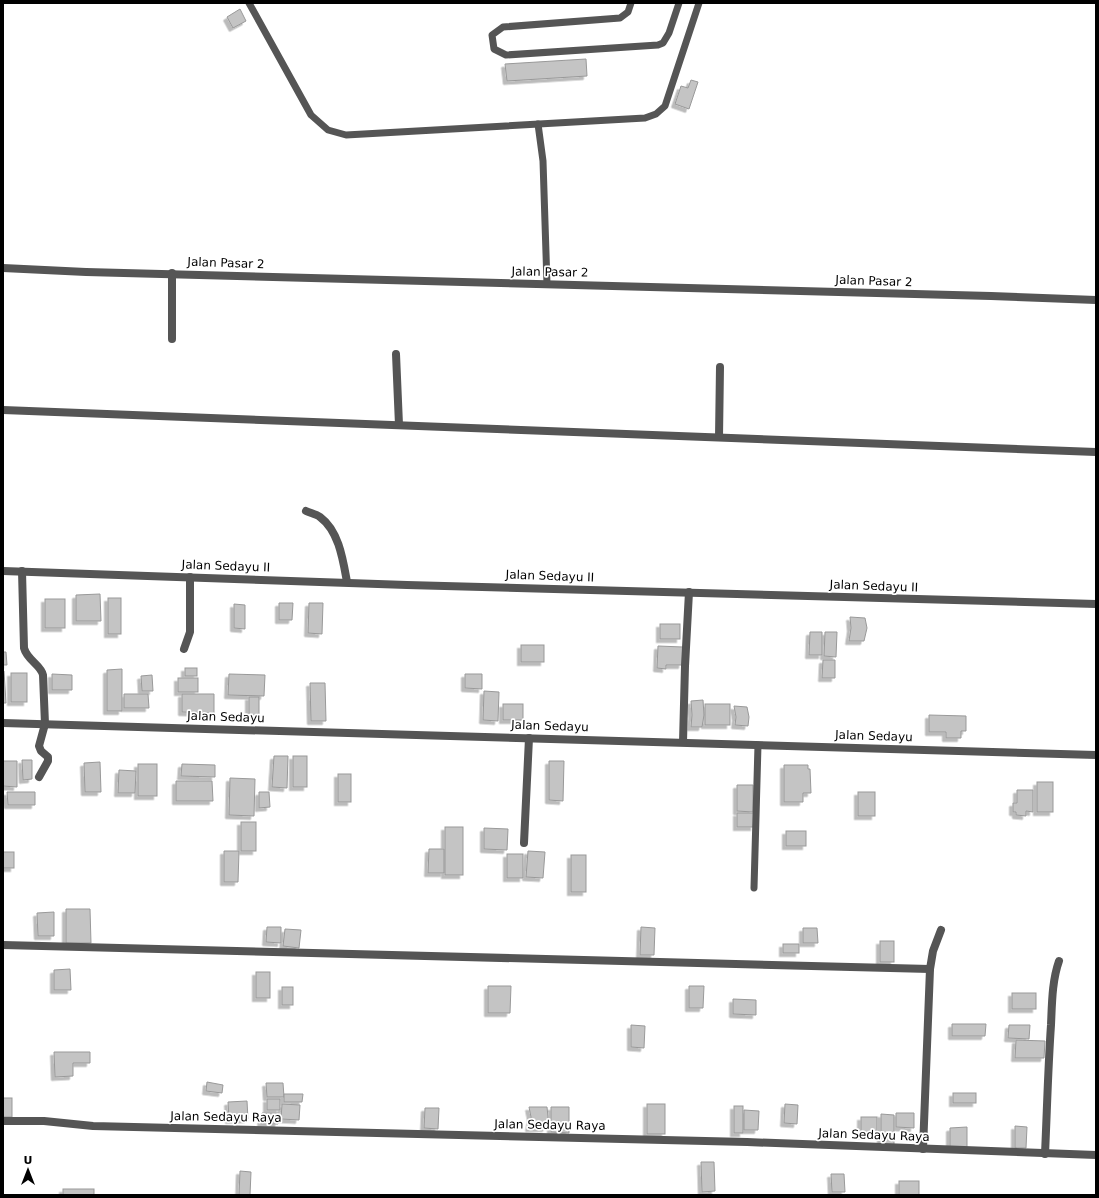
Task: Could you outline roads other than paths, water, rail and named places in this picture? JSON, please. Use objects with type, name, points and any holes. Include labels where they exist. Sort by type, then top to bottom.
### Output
[{"type":"street","name":"Jalan Pasar 2","points":[[3,268],[86,272],[172,273],[1096,300]]},
{"type":"street","points":[[172,273],[172,339]]},
{"type":"street","points":[[396,354],[399,425]]},
{"type":"street","points":[[719,437],[720,366]]},
{"type":"street","points":[[3,410],[1096,452]]},
{"type":"street","points":[[306,511],[320,516],[328,525],[336,539],[343,560],[347,582]]},
{"type":"street","name":"Jalan Sedayu II","points":[[3,571],[1096,604]]},
{"type":"street","points":[[22,572],[24,648],[28,656],[43,672],[44,724],[39,746],[41,751],[48,757],[48,761],[39,777]]},
{"type":"street","points":[[184,650],[190,632],[190,577]]},
{"type":"street","points":[[683,742],[689,592]]},
{"type":"street","name":"Jalan Sedayu","points":[[3,723],[1096,755]]},
{"type":"street","points":[[524,843],[529,738]]},
{"type":"street","points":[[924,1149],[930,970],[933,951],[941,930]]},
{"type":"street","points":[[3,945],[930,970]]},
{"type":"street","points":[[1045,1154],[1048,1064],[1053,994],[1059,961]]},
{"type":"street","name":"Jalan Sedayu Raya","points":[[3,1121],[44,1121],[93,1126],[747,1142],[1096,1155]]},
{"type":"lane","points":[[249,3],[311,115],[328,130],[346,135],[645,118],[656,114],[665,106],[699,3]]},
{"type":"lane","points":[[631,3],[628,12],[620,18],[503,27],[492,35],[494,49],[506,55],[658,46],[664,43],[669,33],[679,3]]},
{"type":"lane","points":[[538,124],[543,161],[547,284]]},
{"type":"lane","points":[[754,888],[758,745]]}]
